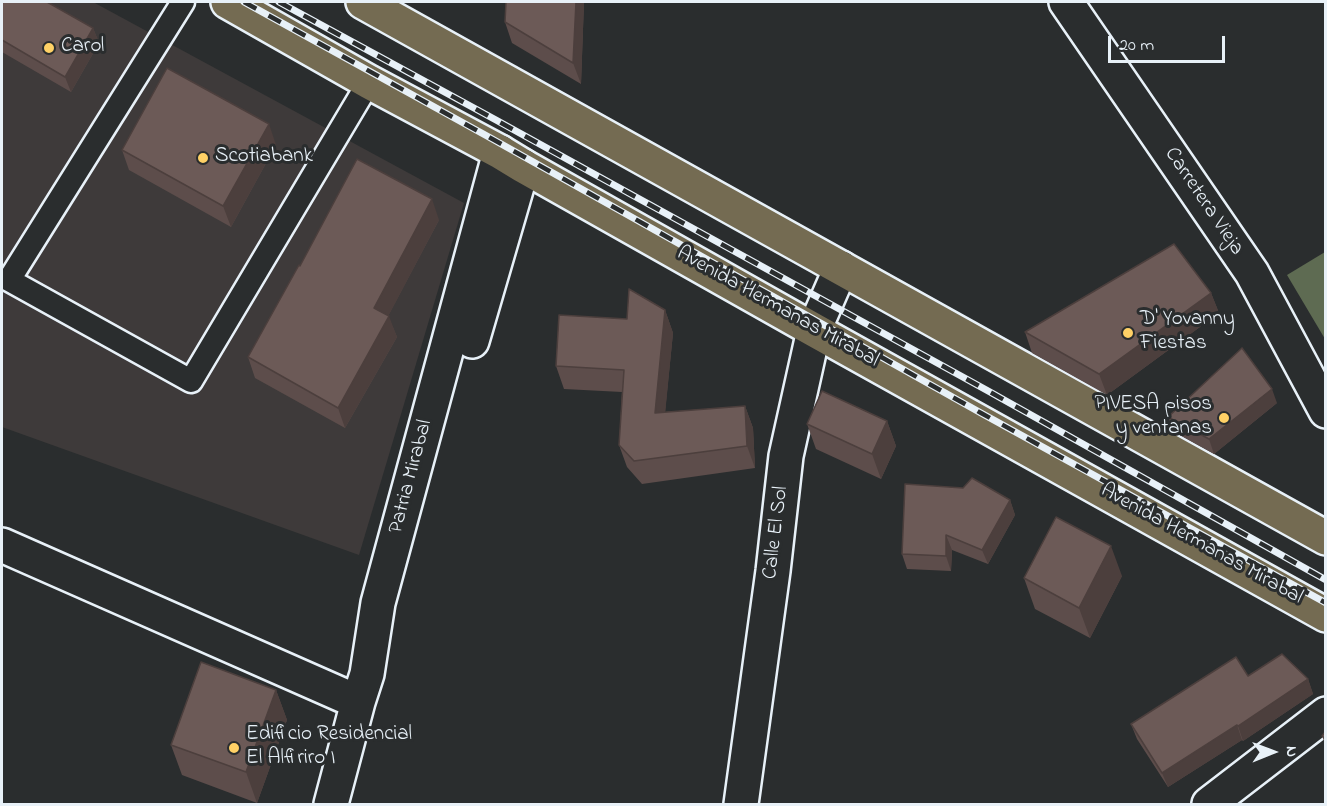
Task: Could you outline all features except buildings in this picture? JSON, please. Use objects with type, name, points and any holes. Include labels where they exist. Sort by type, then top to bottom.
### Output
[{"type":"main road","name":"Avenida Hermanas Mirabal","points":[[228,2],[1326,615]]},
{"type":"main road","points":[[363,2],[1326,538]]},
{"type":"street","name":"Carretera Vieja","points":[[1066,2],[1252,273],[1326,411]]},
{"type":"street","name":"Patria Mirabal","points":[[331,804],[362,688],[378,603],[511,159]]},
{"type":"street","name":"Calle El Sol","points":[[741,804],[773,571],[786,456],[814,330],[841,268]]},
{"type":"street","points":[[2,545],[362,688]]},
{"type":"street","points":[[1209,804],[1326,714]]},
{"type":"lane","points":[[183,2],[9,280],[191,381],[369,82]]},
{"type":"shaded area","points":[[3,2],[93,2],[464,203],[359,555],[2,427]]},
{"type":"green space","points":[[1325,252],[1325,339],[1287,275]]},
{"type":"railway","points":[[244,2],[1326,603]]},
{"type":"railway","points":[[279,2],[990,392],[1326,580]]},
{"type":"place","name":"Carol","points":[[49,48]]},
{"type":"place","name":"Scotiabank","points":[[203,158]]},
{"type":"place","name":"D' Yovanny Fiestas","points":[[1128,333]]},
{"type":"place","name":"PIVESA pisos y ventanas","points":[[1224,418]]},
{"type":"place","name":"Edificio Residencial El Alfiriro I","points":[[234,748]]}]
